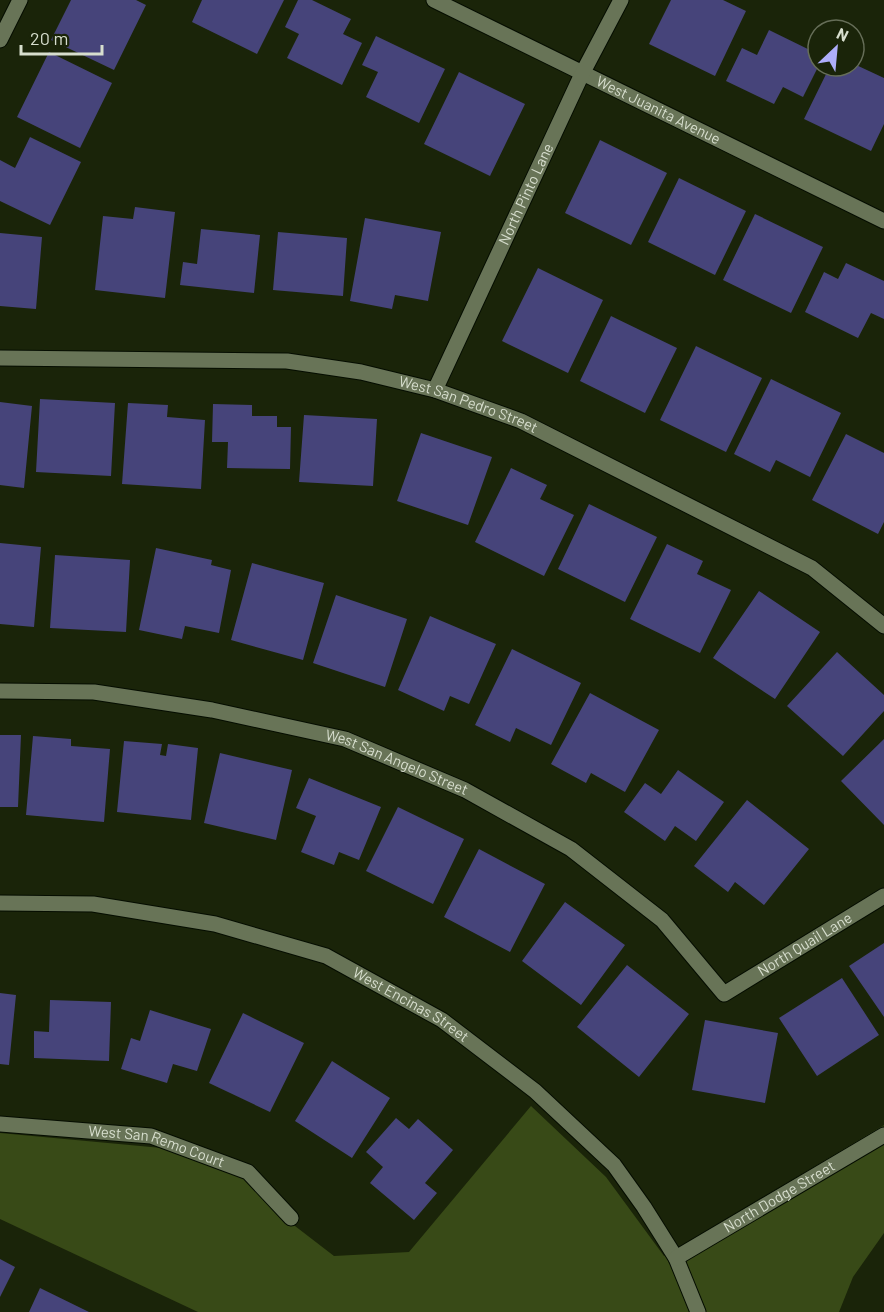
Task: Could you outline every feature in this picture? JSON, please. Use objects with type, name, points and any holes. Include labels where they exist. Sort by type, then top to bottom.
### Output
[{"type":"street","points":[[0,40],[20,0]]},
{"type":"street","name":"West Juanita Avenue","points":[[434,0],[884,221]]},
{"type":"street","name":"North Pinto Lane","points":[[435,390],[582,74],[621,0]]},
{"type":"street","name":"West San Pedro Street","points":[[0,358],[287,361],[361,372],[435,390],[521,421],[812,568],[884,626]]},
{"type":"street","name":"West San Angelo Street","points":[[0,691],[94,692],[212,710],[345,739],[465,790],[571,849],[662,920],[724,994]]},
{"type":"street","name":"North Quail Lane","points":[[724,994],[884,896]]},
{"type":"street","name":"West Encinas Street","points":[[0,903],[93,904],[215,924],[326,956],[442,1020],[535,1091],[614,1165],[676,1258],[698,1312]]},
{"type":"street","name":"West San Remo Court","points":[[0,1124],[151,1136],[248,1172],[291,1218]]},
{"type":"street","name":"North Dodge Street","points":[[676,1258],[884,1135]]},
{"type":"green space","points":[[531,1106],[606,1177],[664,1256],[884,1125],[884,1233],[853,1277],[839,1312],[198,1312],[0,1219],[0,1133],[162,1148],[255,1183],[295,1226],[334,1256],[409,1252]]},
{"type":"building","points":[[71,0],[136,0],[146,5],[114,70],[51,40]]},
{"type":"building","points":[[202,0],[284,0],[257,54],[192,22]]},
{"type":"building","points":[[298,0],[312,0],[351,19],[343,34],[362,43],[342,85],[287,58],[299,34],[285,27]]},
{"type":"building","points":[[671,0],[723,0],[746,11],[715,76],[649,44]]},
{"type":"building","points":[[769,30],[806,48],[806,78],[812,78],[803,97],[783,87],[774,104],[726,81],[742,48],[757,55]]},
{"type":"building","points":[[376,36],[445,69],[419,123],[366,97],[378,72],[362,65]]},
{"type":"building","points":[[49,52],[112,83],[80,148],[17,117]]},
{"type":"building","points":[[866,70],[884,78],[884,124],[871,151],[804,119],[824,78],[866,78]]},
{"type":"building","points":[[459,72],[525,104],[490,176],[424,144]]},
{"type":"building","points":[[30,137],[81,162],[50,225],[0,201],[0,160],[15,168]]},
{"type":"building","points":[[600,140],[667,173],[631,245],[565,213]]},
{"type":"building","points":[[679,178],[746,211],[715,275],[648,242]]},
{"type":"building","points":[[135,207],[175,212],[165,298],[95,290],[103,216],[133,219]]},
{"type":"building","points":[[755,214],[823,247],[791,313],[723,280]]},
{"type":"building","points":[[365,218],[441,232],[428,301],[395,295],[392,309],[350,301]]},
{"type":"building","points":[[201,229],[260,235],[254,293],[180,285],[183,262],[197,264]]},
{"type":"building","points":[[278,232],[347,238],[343,296],[273,290]]},
{"type":"building","points":[[0,233],[42,237],[36,309],[0,306]]},
{"type":"building","points":[[846,263],[884,281],[884,319],[871,313],[858,338],[805,312],[824,272],[838,279]]},
{"type":"building","points":[[538,268],[603,300],[568,373],[502,341]]},
{"type":"building","points":[[611,316],[677,348],[645,413],[580,381]]},
{"type":"building","points":[[696,346],[762,378],[726,452],[660,420]]},
{"type":"building","points":[[771,379],[841,413],[810,477],[776,460],[770,472],[734,454]]},
{"type":"building","points":[[40,399],[115,403],[111,476],[36,472]]},
{"type":"building","points":[[0,402],[32,406],[24,488],[0,485]]},
{"type":"building","points":[[128,403],[168,405],[167,417],[205,420],[201,489],[122,484]]},
{"type":"building","points":[[213,404],[252,405],[252,416],[277,416],[277,427],[291,427],[290,469],[227,468],[228,442],[212,442]]},
{"type":"building","points":[[304,415],[377,419],[373,486],[299,482]]},
{"type":"building","points":[[421,433],[492,457],[468,525],[397,501]]},
{"type":"building","points":[[846,434],[884,453],[884,522],[878,534],[812,500]]},
{"type":"building","points":[[511,468],[547,485],[540,499],[574,515],[544,576],[475,542]]},
{"type":"building","points":[[589,504],[657,537],[625,602],[558,569]]},
{"type":"building","points":[[0,543],[41,547],[34,627],[0,624]]},
{"type":"building","points":[[667,544],[703,561],[697,574],[731,590],[700,653],[630,619]]},
{"type":"building","points":[[156,548],[212,560],[211,565],[231,570],[219,633],[185,626],[182,639],[139,630]]},
{"type":"building","points":[[55,555],[130,560],[126,632],[50,628]]},
{"type":"building","points":[[252,563],[324,583],[303,660],[231,640]]},
{"type":"building","points":[[759,591],[820,632],[775,699],[713,658]]},
{"type":"building","points":[[336,595],[407,619],[385,687],[313,663]]},
{"type":"building","points":[[430,616],[496,644],[469,704],[450,696],[444,711],[398,690]]},
{"type":"building","points":[[512,649],[581,683],[551,745],[516,728],[510,742],[475,725]]},
{"type":"building","points":[[837,652],[884,695],[884,711],[843,756],[787,706]]},
{"type":"building","points":[[590,693],[659,730],[625,792],[591,773],[586,783],[551,764]]},
{"type":"building","points":[[0,735],[21,735],[18,807],[0,807]]},
{"type":"building","points":[[33,736],[71,739],[71,746],[110,749],[104,822],[26,815]]},
{"type":"building","points":[[884,739],[884,825],[841,781]]},
{"type":"building","points":[[124,741],[162,744],[160,755],[166,756],[168,744],[198,748],[191,820],[117,812]]},
{"type":"building","points":[[220,753],[292,770],[276,840],[204,823]]},
{"type":"building","points":[[678,770],[724,802],[696,841],[675,826],[665,841],[624,812],[645,783],[661,794]]},
{"type":"building","points":[[309,778],[381,807],[359,860],[339,852],[334,865],[301,852],[316,816],[296,808]]},
{"type":"building","points":[[747,800],[809,849],[764,905],[735,882],[728,892],[694,866]]},
{"type":"building","points":[[398,807],[464,839],[433,904],[366,871]]},
{"type":"building","points":[[479,849],[545,884],[510,952],[444,917]]},
{"type":"building","points":[[565,902],[625,945],[581,1005],[522,961]]},
{"type":"building","points":[[884,943],[884,1017],[849,966]]},
{"type":"building","points":[[627,965],[689,1014],[639,1077],[577,1027]]},
{"type":"building","points":[[842,978],[879,1035],[817,1076],[779,1018]]},
{"type":"building","points":[[0,993],[16,995],[9,1065],[0,1064]]},
{"type":"building","points":[[50,1000],[111,1002],[109,1061],[34,1058],[34,1031],[49,1032]]},
{"type":"building","points":[[150,1010],[211,1029],[197,1071],[173,1064],[167,1083],[121,1069],[131,1038],[140,1041]]},
{"type":"building","points":[[243,1013],[304,1043],[270,1112],[209,1083]]},
{"type":"building","points":[[705,1020],[778,1033],[765,1103],[692,1090]]},
{"type":"building","points":[[332,1061],[390,1098],[352,1158],[295,1121]]},
{"type":"building","points":[[396,1118],[409,1129],[418,1119],[453,1150],[425,1183],[437,1193],[414,1220],[370,1183],[383,1167],[366,1152]]},
{"type":"building","points":[[0,1259],[15,1267],[0,1297]]},
{"type":"building","points":[[40,1288],[89,1312],[29,1312]]}]
